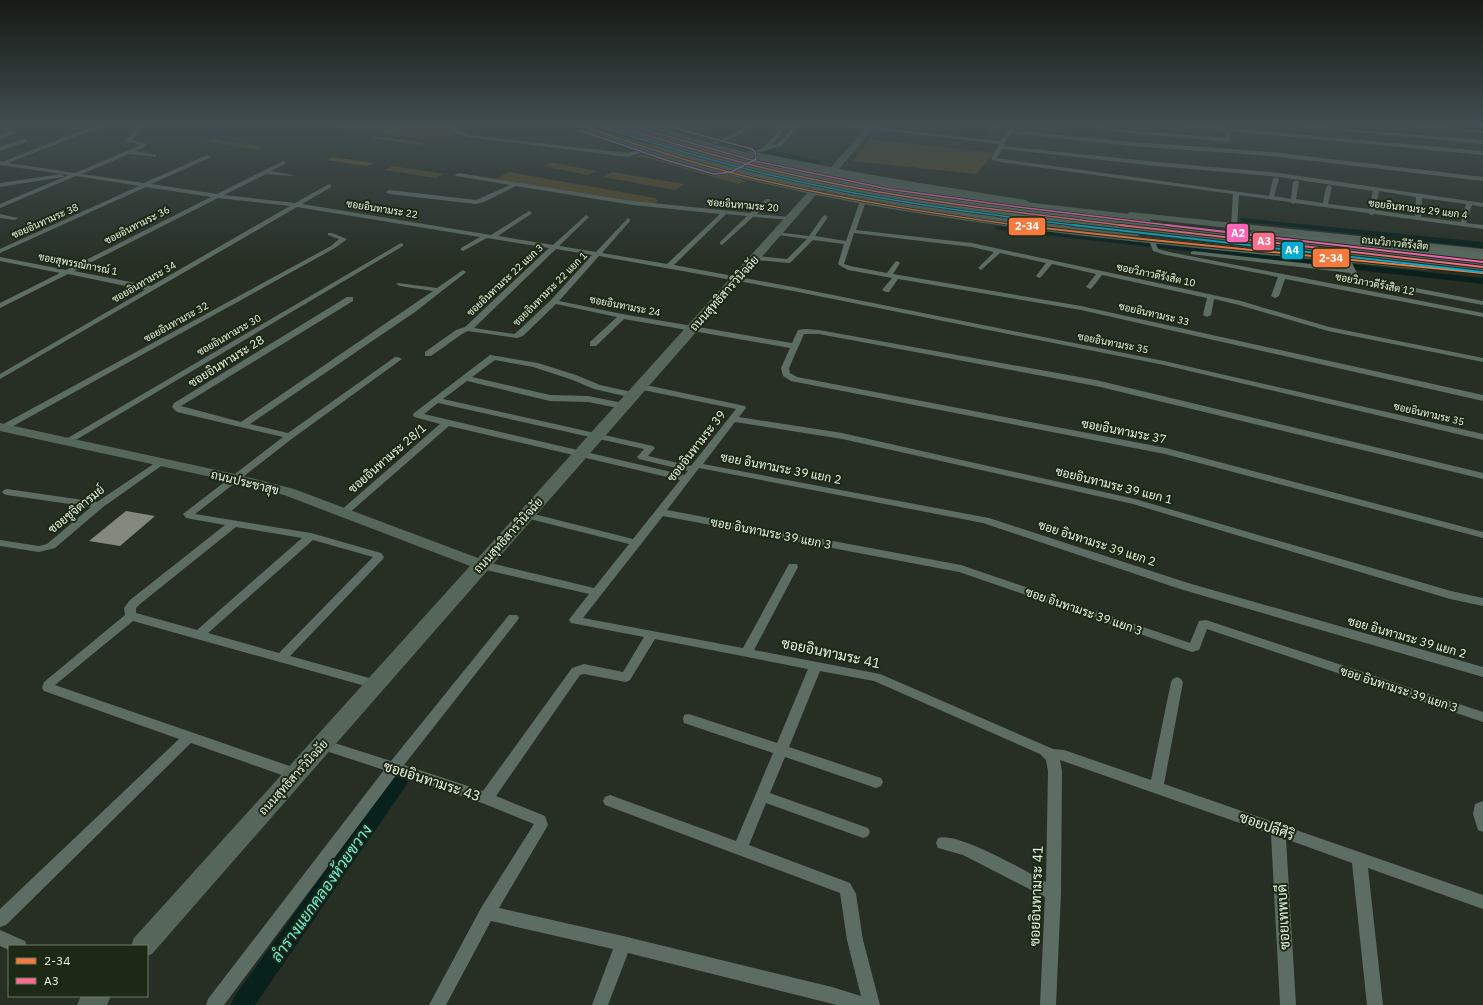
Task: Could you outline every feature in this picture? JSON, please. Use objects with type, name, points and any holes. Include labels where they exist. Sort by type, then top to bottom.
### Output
[{"type":"highway","name":"ถนนวิภาวดีรังสิต","points":[[776,172],[800,178],[881,193],[1149,234],[1483,267]]},
{"type":"highway","points":[[776,172],[884,193],[986,208],[1483,267]]},
{"type":"highway","points":[[793,172],[886,190],[981,204],[1483,261]]},
{"type":"highway","name":"ถนนวิภาวดีรังสิต","points":[[1149,234],[1483,256]]},
{"type":"highway","points":[[1422,266],[1483,267]]},
{"type":"main road","name":"ถนนวิภาวดีรังสิต","points":[[727,172],[814,192],[866,202],[998,223],[1149,234],[1248,255],[1269,252],[1350,266],[1422,266],[1483,272]]},
{"type":"main road","points":[[748,177],[769,179],[778,178],[789,172]]},
{"type":"main road","points":[[815,172],[888,186],[989,201],[1149,234],[1208,241],[1269,252]]},
{"type":"main road","name":"ถนนสุทธิสารวินิจฉัย","points":[[144,945],[832,172]]},
{"type":"main road","name":"ถนนวิภาวดีรังสิต","points":[[838,172],[1035,204],[1483,252]]},
{"type":"main road","points":[[866,202],[856,197],[851,190],[860,183],[868,181],[889,181]]},
{"type":"main road","points":[[915,211],[910,206],[910,202],[918,192],[932,188]]},
{"type":"main road","points":[[1149,234],[1230,225]]},
{"type":"main road","name":"ถนนประชาสุข","points":[[2,427],[235,478],[289,492],[482,565]]},
{"type":"main road","points":[[90,1005],[97,997]]},
{"type":"street","name":"ซอยอินทามระ 22","points":[[63,172],[148,184],[217,196],[297,205],[669,266],[737,279]]},
{"type":"street","points":[[0,206],[82,172]]},
{"type":"street","name":"ซอยอินทามระ 38","points":[[0,251],[174,172]]},
{"type":"street","points":[[264,172],[290,176]]},
{"type":"street","name":"ซอยอินทามระ 36","points":[[0,306],[264,172]]},
{"type":"street","name":"ซอยอินทามระ 29 แยก 4","points":[[1083,172],[1372,213],[1483,227]]},
{"type":"street","points":[[1243,172],[1307,179],[1483,205]]},
{"type":"street","points":[[1405,172],[1436,176],[1483,179]]},
{"type":"street","points":[[0,185],[77,174]]},
{"type":"street","name":"ซอยอินทามระ 20","points":[[458,175],[633,203],[790,220]]},
{"type":"street","points":[[1271,198],[1276,179]]},
{"type":"street","points":[[1293,202],[1296,182]]},
{"type":"street","points":[[389,192],[476,202],[482,201],[516,184]]},
{"type":"street","name":"ซอยอินทามระ 34","points":[[0,377],[329,186]]},
{"type":"street","points":[[1325,206],[1329,186]]},
{"type":"street","points":[[1372,213],[1376,191]]},
{"type":"street","points":[[1230,225],[1236,194]]},
{"type":"street","points":[[1418,218],[1419,196]]},
{"type":"street","points":[[722,243],[768,200]]},
{"type":"street","points":[[852,231],[866,202]]},
{"type":"street","points":[[1463,224],[1469,205]]},
{"type":"street","points":[[463,249],[529,213]]},
{"type":"street","points":[[669,266],[724,214]]},
{"type":"street","points":[[0,216],[14,218]]},
{"type":"street","name":"ซอยอินทามระ 22 แยก 3","points":[[428,354],[459,332],[468,329],[586,217]]},
{"type":"street","points":[[756,258],[790,261],[811,238],[825,217]]},
{"type":"street","name":"ซอยอินทามระ 22 แยก 1","points":[[468,329],[514,336],[518,335],[554,302],[628,220]]},
{"type":"street","name":"ซอยอินทามระ 33","points":[[852,231],[841,264],[843,266],[1081,308],[1483,398]]},
{"type":"street","name":"ซอยวิภาวดีรังสิต 10","points":[[852,231],[948,241],[998,251],[1211,296],[1255,307],[1328,329],[1483,360]]},
{"type":"street","points":[[778,233],[848,243]]},
{"type":"street","name":"ซอยอินทามระ 32","points":[[2,427],[333,247],[344,239],[330,234]]},
{"type":"street","name":"ซอยวิภาวดีรังสิต 12","points":[[1149,234],[1154,250],[1163,253],[1483,315]]},
{"type":"street","name":"ซอยอินทามระ 30","points":[[66,442],[401,245]]},
{"type":"street","points":[[1166,249],[1248,255],[1350,266],[1356,279],[1483,303]]},
{"type":"street","points":[[982,268],[998,251]]},
{"type":"street","name":"ซอยสุพรรณิการณ์ 1","points":[[0,259],[153,289]]},
{"type":"street","points":[[886,290],[897,262]]},
{"type":"street","points":[[1039,276],[1050,262]]},
{"type":"street","points":[[244,424],[463,272]]},
{"type":"street","points":[[1090,287],[1100,273]]},
{"type":"street","points":[[1275,296],[1282,276]]},
{"type":"street","name":"ซอยอินทามระ 35","points":[[737,279],[1164,363],[1483,437]]},
{"type":"street","points":[[400,284],[439,290]]},
{"type":"street","points":[[1207,315],[1211,296]]},
{"type":"street","name":"ซอยอินทามระ 28","points":[[290,436],[180,410],[176,407],[350,299]]},
{"type":"street","name":"ซอยอินทามระ 24","points":[[554,302],[692,329]]},
{"type":"street","points":[[593,344],[622,316]]},
{"type":"street","points":[[692,329],[794,346]]},
{"type":"street","name":"ซอยอินทามระ 37","points":[[1483,476],[1088,382],[820,332],[801,332],[785,368],[786,374],[794,379],[1166,451],[1483,535]]},
{"type":"street","points":[[637,391],[597,387],[573,377],[535,365],[495,357],[417,415],[686,478]]},
{"type":"street","points":[[281,658],[379,557],[378,555],[311,536],[190,516],[188,514],[290,436],[398,359]]},
{"type":"street","points":[[466,378],[550,398],[588,399],[623,406]]},
{"type":"street","name":"ซอยอินทามระ 39","points":[[636,543],[742,408],[637,391]]},
{"type":"street","points":[[436,400],[597,436]]},
{"type":"street","name":"ซอยอินทามระ 39 แยก 1","points":[[732,419],[842,436],[1135,502],[1450,595],[1483,602]]},
{"type":"street","name":"ซอยอินทามระ 28/1","points":[[344,512],[447,423]]},
{"type":"street","name":"ซอย อินทามระ 39 แยก 2","points":[[597,436],[650,448],[642,458],[985,520],[1184,586],[1483,672]]},
{"type":"street","name":"ซอยชูจิตารมย์","points":[[0,543],[39,549],[51,546],[99,505],[161,462]]},
{"type":"street","points":[[8,492],[99,505]]},
{"type":"street","name":"ซอย อินทามระ 39 แยก 3","points":[[660,512],[961,569],[1192,648],[1195,647],[1203,624],[1206,624],[1483,717]]},
{"type":"street","points":[[526,515],[636,543]]},
{"type":"street","points":[[234,523],[129,607],[128,611],[131,616],[376,684]]},
{"type":"street","points":[[199,635],[311,536]]},
{"type":"street","name":"ซอยอินทามระ 41","points":[[636,543],[575,620],[876,677],[1045,750],[1050,754],[1054,759],[1055,771],[1053,893],[1048,1005]]},
{"type":"street","points":[[482,565],[597,592]]},
{"type":"street","points":[[747,652],[793,567]]},
{"type":"street","points":[[131,616],[51,681],[48,688],[296,774]]},
{"type":"street","points":[[214,1005],[394,768],[513,618]]},
{"type":"street","points":[[486,798],[576,670],[584,669],[626,677],[652,634]]},
{"type":"street","points":[[740,849],[816,665]]},
{"type":"street","points":[[1157,787],[1177,682]]},
{"type":"street","points":[[689,719],[876,782]]},
{"type":"street","points":[[0,920],[189,738]]},
{"type":"street","name":"ซอยอินทามระ 43","points":[[322,744],[486,798],[540,820],[541,825],[487,913]]},
{"type":"street","name":"ซอยปลีศิริ","points":[[1050,754],[1064,755],[1483,902]]},
{"type":"street","points":[[763,796],[863,832]]},
{"type":"street","points":[[610,802],[845,888],[848,894],[855,940],[872,1005]]},
{"type":"street","points":[[1483,807],[1480,808],[1480,814],[1483,826]]},
{"type":"street","name":"ซอยเทพบดี","points":[[1278,830],[1288,1005]]},
{"type":"street","points":[[943,843],[966,849],[1053,893]]},
{"type":"street","points":[[1359,858],[1375,1005]]},
{"type":"street","points":[[437,1005],[487,913],[623,944],[864,1005]]},
{"type":"street","points":[[0,938],[17,945]]},
{"type":"street","points":[[600,1005],[623,944]]},
{"type":"shaded area","points":[[396,172],[431,172],[444,174],[435,178]]},
{"type":"shaded area","points":[[509,172],[655,198],[658,201],[654,204],[496,179]]},
{"type":"shaded area","points":[[572,172],[595,172],[588,175]]},
{"type":"shaded area","points":[[612,172],[684,184],[675,190],[603,177]]},
{"type":"shaded area","points":[[696,172],[717,172],[747,181],[738,184]]},
{"type":"shaded area","points":[[956,172],[978,172],[976,174]]},
{"type":"building","points":[[126,511],[155,516],[120,546],[89,541]]},
{"type":"waterway","points":[[1244,220],[1483,245]]},
{"type":"waterway","points":[[999,228],[1483,281]]},
{"type":"waterway","name":"ลำรางแยกคลองห้วยขวาง","points":[[242,1005],[399,782]]},
{"type":"transit line","points":[[707,172],[714,174],[731,172]]},
{"type":"transit line","name":"2-34","points":[[729,172],[804,190],[860,201],[972,219],[1085,233],[1483,273]]},
{"type":"transit line","name":"A4","points":[[760,172],[843,191],[965,211],[1482,272]]},
{"type":"transit line","name":"A3","points":[[781,172],[815,180],[885,193],[1045,216],[1483,267]]},
{"type":"transit line","name":"A2","points":[[802,172],[888,189],[1018,207],[1483,262]]}]
